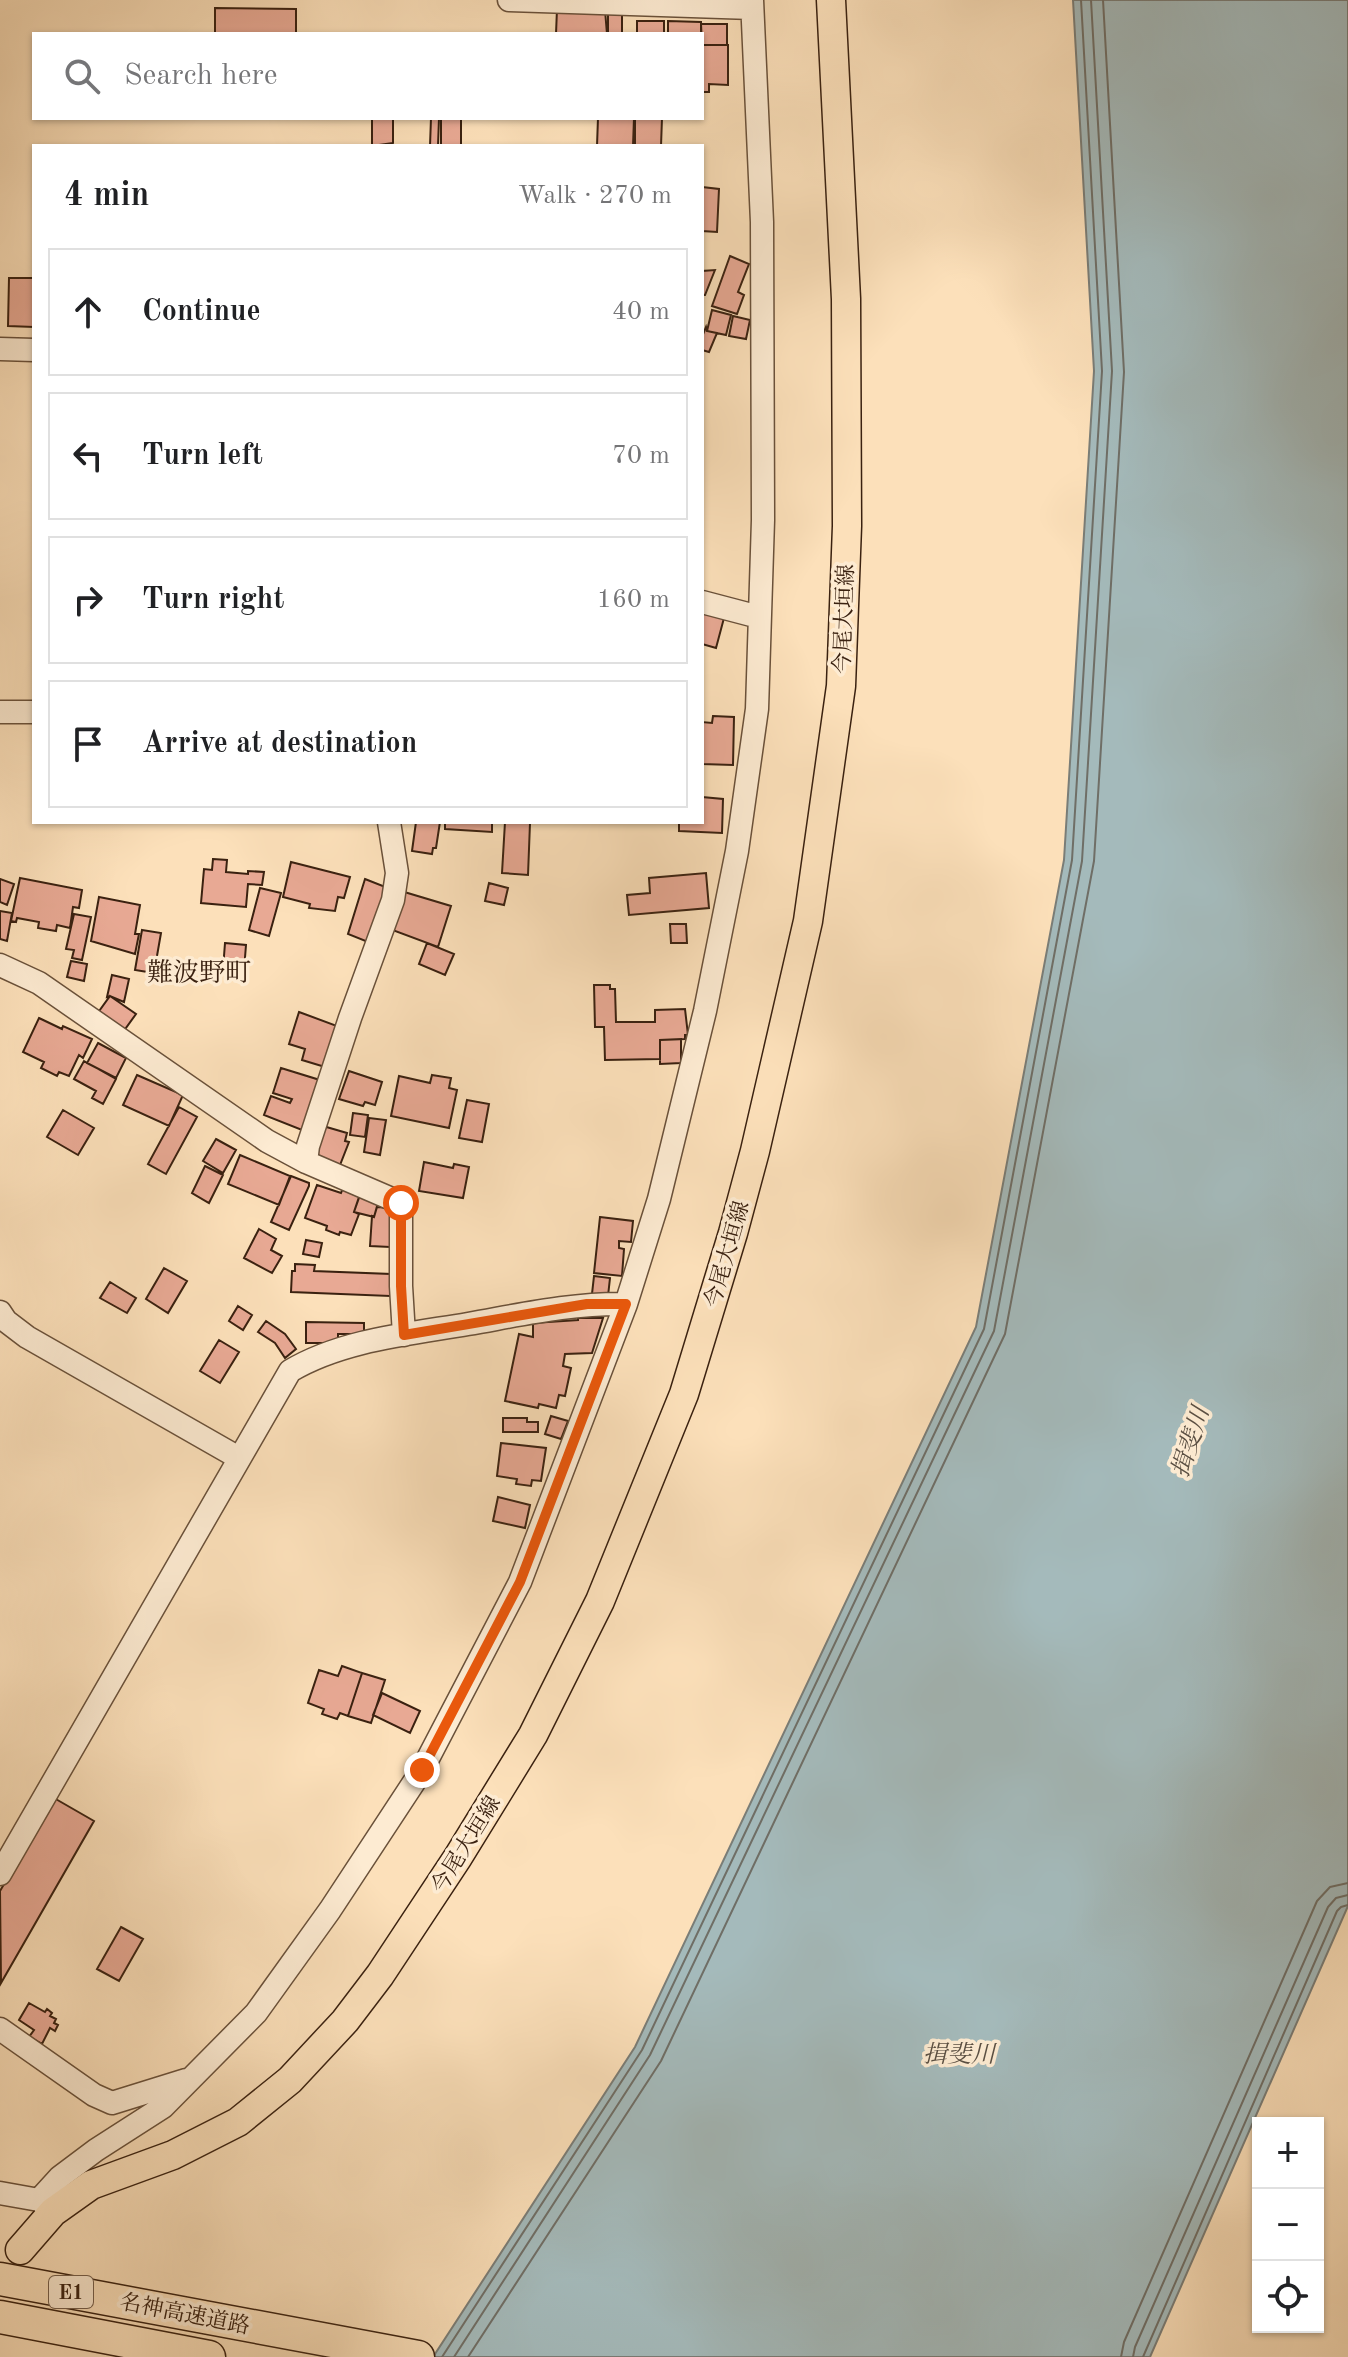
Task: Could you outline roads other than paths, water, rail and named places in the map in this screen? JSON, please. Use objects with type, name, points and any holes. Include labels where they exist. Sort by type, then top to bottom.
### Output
[{"type":"highway","name":"名神高速道路","points":[[0,2279],[418,2357]]},
{"type":"highway","name":"名神高速道路","points":[[0,2317],[209,2357]]},
{"type":"main road","name":"今尾大垣線","points":[[20,2250],[46,2206],[91,2185],[173,2155],[238,2122],[290,2080],[345,2021],[380,1975],[533,1735],[600,1601],[684,1394],[751,1165],[808,921],[841,686],[847,526],[846,299],[831,0]]},
{"type":"street","points":[[0,2193],[46,2206],[60,2177],[163,2107],[195,2077],[256,2013],[330,1910],[422,1770],[520,1582],[626,1304],[659,1199],[705,1011],[734,866],[757,709],[763,520],[762,222],[752,4],[509,0]]},
{"type":"street","points":[[0,349],[32,350]]},
{"type":"street","points":[[704,603],[759,617]]},
{"type":"street","points":[[0,712],[32,712]]},
{"type":"street","points":[[306,1162],[308,1146],[350,1018],[393,900],[397,873],[389,824]]},
{"type":"street","points":[[0,965],[39,983],[267,1141],[306,1162],[401,1203],[404,1335]]},
{"type":"street","points":[[0,1874],[290,1371],[309,1359],[404,1335],[587,1304],[626,1304]]},
{"type":"street","points":[[0,1312],[6,1321],[27,1337],[239,1458]]},
{"type":"street","points":[[0,2029],[94,2095],[112,2103],[195,2077]]},
{"type":"water","name":"揖斐川","points":[[1073,0],[1348,0],[1348,1906],[1255,2117],[1252,2117],[1252,2125],[1150,2357],[433,2357],[635,2047],[976,1327],[1064,860],[1094,371]]},
{"type":"district","name":"難波野町","points":[[199,972]]}]
